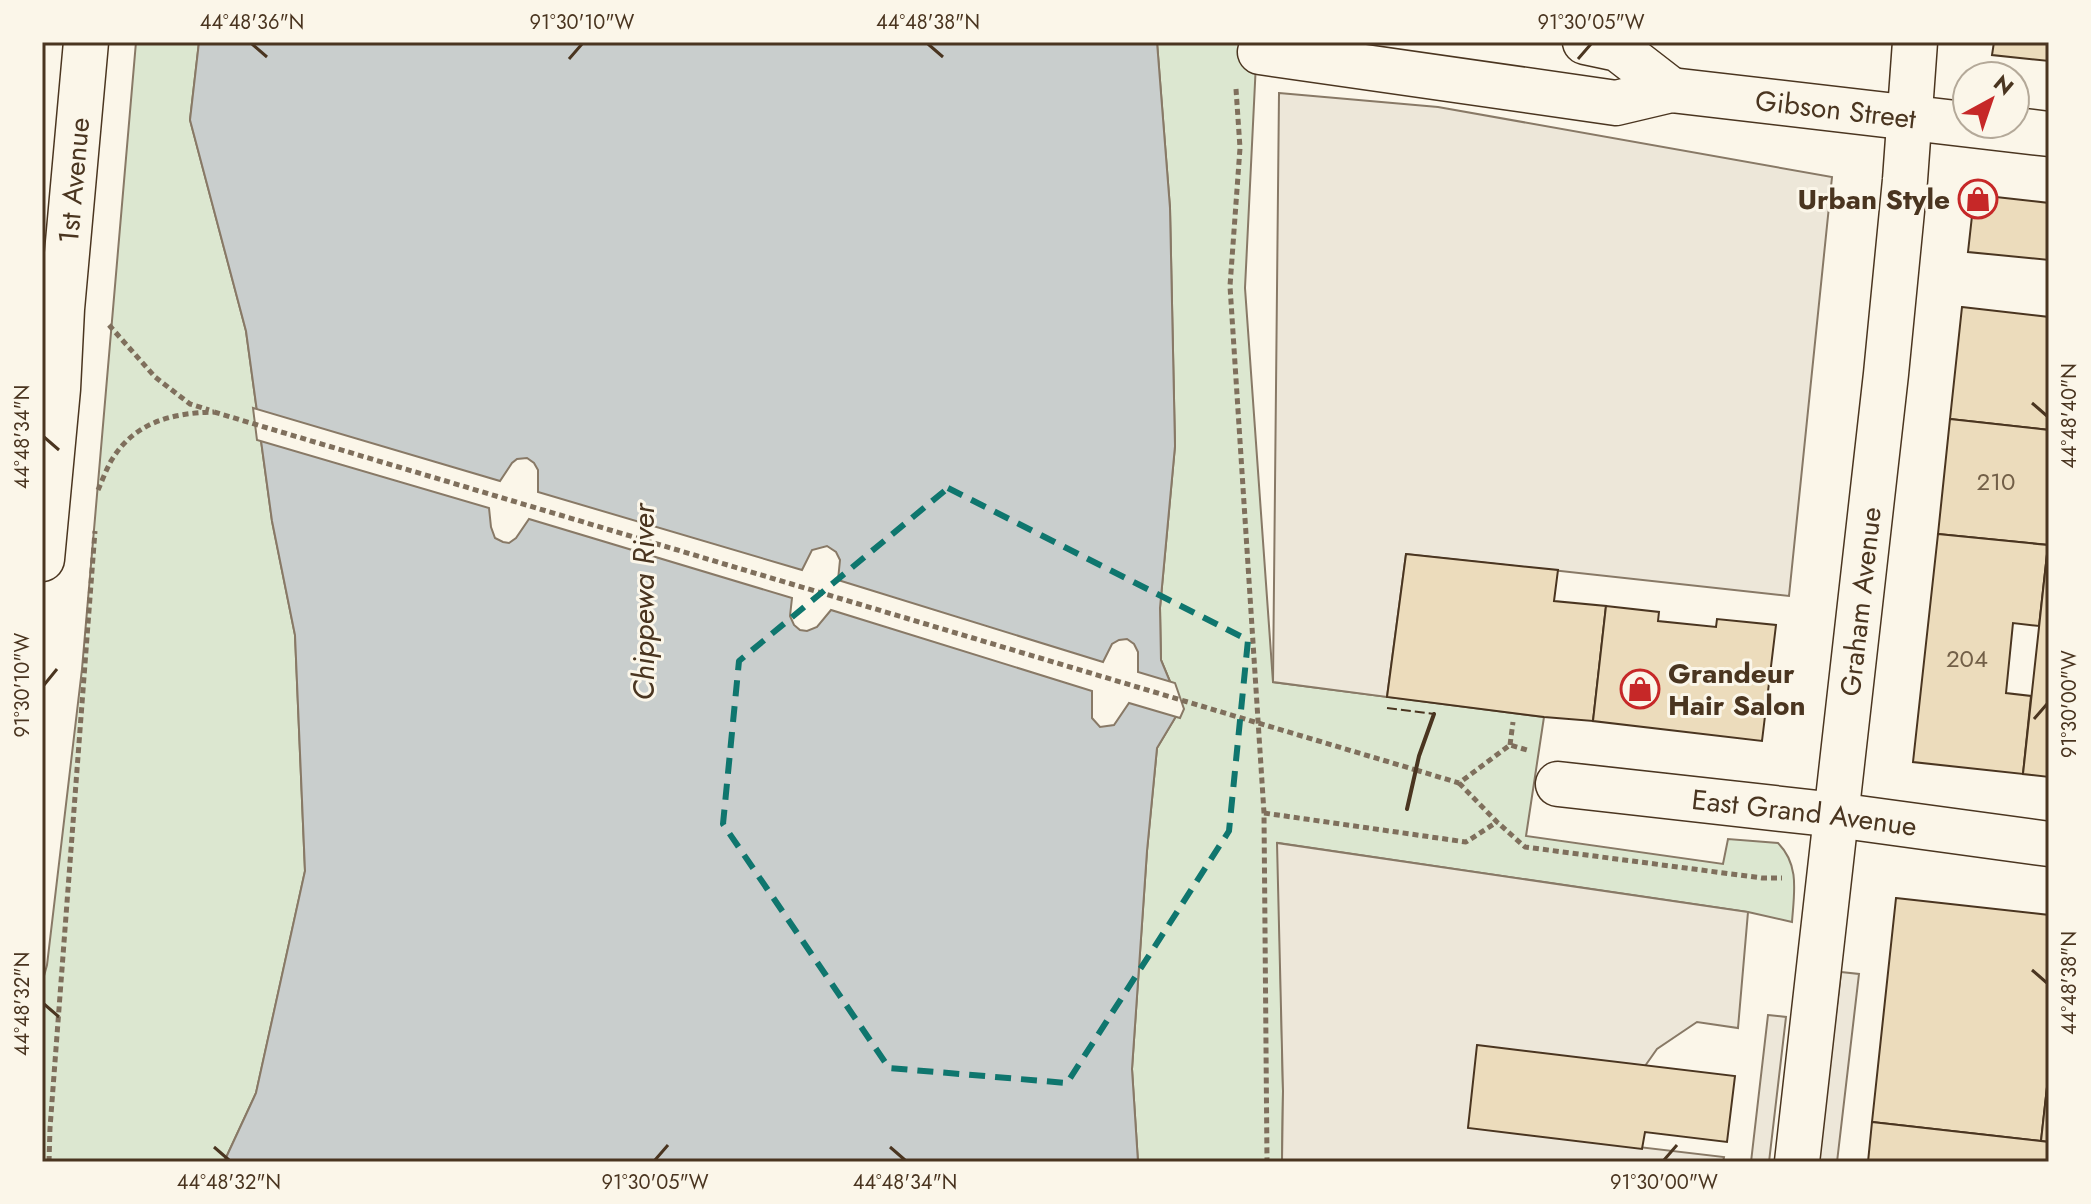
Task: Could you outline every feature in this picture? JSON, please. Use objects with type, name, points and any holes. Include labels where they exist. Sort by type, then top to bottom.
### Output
[{"type":"street","name":"1st Avenue","points":[[42,559],[50,388],[62,309],[86,42]]},
{"type":"street","points":[[1585,42],[1618,49],[1671,90]]},
{"type":"street","name":"Graham Avenue","points":[[1797,1162],[1886,374],[1915,42]]},
{"type":"street","points":[[1247,65],[1616,103],[1671,90]]},
{"type":"street","name":"Gibson Street","points":[[1671,90],[2049,134]]},
{"type":"street","name":"East Grand Avenue","points":[[1558,784],[1836,815],[2049,844]]},
{"type":"path","points":[[1247,65],[1230,286],[1264,813],[1267,1162]]},
{"type":"path","points":[[103,334],[103,318],[155,377],[190,404],[214,412],[1459,783],[1525,847],[1762,878],[1792,878]]},
{"type":"path","points":[[100,460],[98,490],[111,461],[142,429],[167,416],[214,412]]},
{"type":"path","points":[[49,1162],[96,522]]},
{"type":"path","points":[[1459,783],[1510,745],[1513,722]]},
{"type":"path","points":[[1510,745],[1534,752],[1558,784]]},
{"type":"path","points":[[1264,813],[1466,842],[1497,822]]},
{"type":"highlighted area","points":[[948,488],[1248,640],[1229,831],[1067,1083],[889,1068],[723,824],[739,661]]},
{"type":"green space","points":[[136,42],[199,42],[190,120],[246,331],[272,521],[295,635],[305,871],[256,1093],[224,1162],[42,1162],[42,983],[47,965],[82,669]]},
{"type":"green space","points":[[1157,42],[1257,42],[1245,288],[1273,682],[1544,717],[1526,836],[1723,864],[1728,839],[1778,843],[1793,870],[1792,922],[1748,912],[1278,843],[1282,1162],[1138,1162],[1132,1069],[1147,851],[1157,748],[1181,708],[1161,660],[1160,608],[1175,446],[1170,208]]},
{"type":"shaded area","points":[[1279,93],[1438,107],[1832,177],[1789,596],[1406,554],[1387,697],[1273,682]]},
{"type":"shaded area","points":[[1277,843],[1748,912],[1738,1028],[1697,1022],[1657,1049],[1645,1066],[1468,1127],[1724,1157],[1723,1162],[1282,1162]]},
{"type":"shaded area","points":[[1841,972],[1859,974],[1837,1162],[1818,1162]]},
{"type":"shaded area","points":[[1768,1015],[1786,1017],[1769,1162],[1751,1162]]},
{"type":"water","name":"Chippewa River","points":[[199,42],[1157,42],[1170,208],[1175,446],[1160,608],[1161,660],[1181,708],[1157,748],[1147,851],[1132,1069],[1138,1162],[224,1162],[256,1093],[305,871],[295,635],[272,521],[246,331],[190,120]]},
{"type":"pier","points":[[253,408],[500,481],[512,463],[527,458],[538,470],[538,492],[802,570],[812,550],[827,546],[836,552],[840,560],[838,580],[1103,662],[1112,644],[1127,639],[1138,652],[1138,672],[1175,683],[1184,709],[1180,718],[1129,703],[1114,725],[1100,727],[1092,718],[1092,691],[831,610],[817,627],[800,630],[790,616],[792,598],[529,519],[516,538],[509,543],[503,542],[495,538],[489,508],[257,440]]},
{"type":"building","points":[[1994,42],[2049,42],[2049,61],[1992,55]]},
{"type":"building","points":[[1987,196],[2049,203],[2049,260],[1968,252],[1973,207]]},
{"type":"building","points":[[1962,307],[2049,317],[2049,430],[1950,419]]},
{"type":"building","points":[[1950,419],[2049,430],[2049,545],[1938,534]]},
{"type":"building","points":[[1938,534],[2048,545],[2039,626],[2013,623],[2006,693],[2031,696],[2023,774],[1913,762]]},
{"type":"building","points":[[2049,545],[2049,777],[2023,774]]},
{"type":"building","points":[[1406,554],[1558,570],[1554,601],[1606,606],[1593,721],[1387,697]]},
{"type":"building","points":[[1606,606],[1659,612],[1658,621],[1716,627],[1717,619],[1776,625],[1762,741],[1593,721]]},
{"type":"building","points":[[1896,898],[2049,915],[2049,1069],[2041,1141],[1872,1122]]},
{"type":"building","points":[[1477,1045],[1735,1076],[1727,1142],[1645,1132],[1642,1149],[1468,1128]]},
{"type":"building","points":[[2049,1069],[2049,1142],[2041,1141]]},
{"type":"building","points":[[1872,1122],[2049,1142],[2049,1162],[1868,1162]]},
{"type":"fence","points":[[1387,708],[1434,714],[1419,756]]},
{"type":"wall","points":[[1407,809],[1419,756],[1434,714]]},
{"type":"place","name":"Urban Style","points":[[1978,199]]},
{"type":"place","name":"Grandeur Hair Salon","points":[[1640,689]]}]
